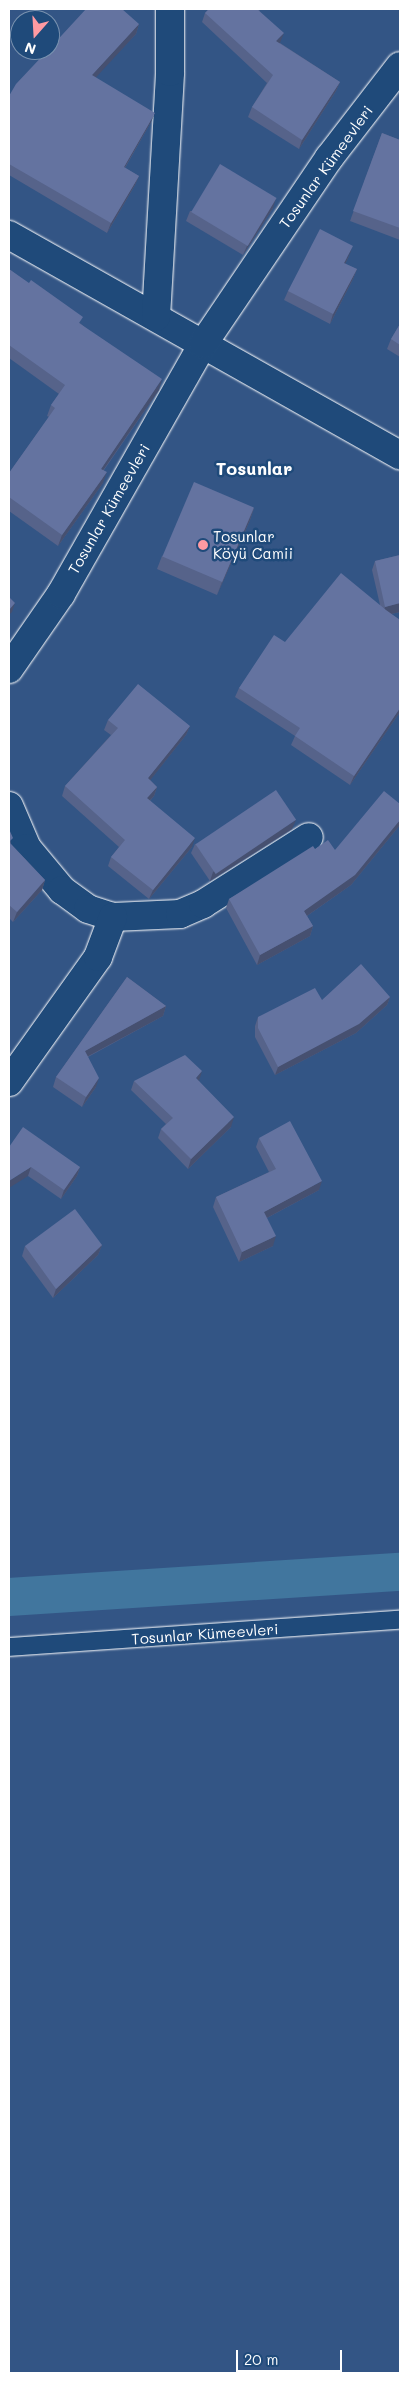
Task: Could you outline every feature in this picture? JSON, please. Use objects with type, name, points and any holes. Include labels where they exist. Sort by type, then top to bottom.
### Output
[{"type":"street","points":[[156,317],[170,72],[170,9]]},
{"type":"street","name":"Tosunlar Kümeevleri","points":[[9,669],[61,594],[203,344],[329,158],[400,66]]},
{"type":"street","points":[[9,235],[400,455]]},
{"type":"street","points":[[9,806],[27,848],[62,890],[88,909],[113,918],[180,914],[203,904],[309,837]]},
{"type":"street","points":[[9,1082],[98,956],[113,918]]},
{"type":"lane","name":"Tosunlar Kümeevleri","points":[[9,1647],[400,1620]]},
{"type":"building","points":[[86,9],[122,9],[139,24],[92,75],[155,113],[124,167],[139,176],[111,223],[9,164],[9,96],[16,84],[39,60],[60,60],[60,37]]},
{"type":"building","points":[[209,9],[257,9],[284,33],[276,41],[340,82],[302,140],[252,107],[273,75],[205,13]]},
{"type":"building","points":[[382,133],[400,140],[400,228],[353,211]]},
{"type":"building","points":[[220,164],[277,198],[248,246],[191,212]]},
{"type":"building","points":[[320,229],[353,246],[344,263],[357,269],[333,314],[288,291]]},
{"type":"building","points":[[9,269],[29,283],[31,280],[83,317],[79,323],[162,379],[101,469],[107,472],[62,535],[9,497],[9,473],[55,408],[51,405],[65,385],[9,345]]},
{"type":"building","points":[[400,324],[400,345],[391,339]]},
{"type":"building","name":"Tosunlar Köyü Camii","points":[[194,482],[254,507],[222,582],[162,557]]},
{"type":"building","points":[[400,555],[400,603],[385,607],[375,561]]},
{"type":"building","points":[[341,573],[400,620],[400,708],[354,776],[295,736],[300,728],[239,688],[274,635],[285,642]]},
{"type":"building","points":[[9,597],[15,603],[9,610]]},
{"type":"building","points":[[138,684],[190,726],[148,778],[157,787],[147,798],[195,838],[153,890],[111,857],[125,840],[65,786],[118,728],[108,720]]},
{"type":"building","points":[[276,790],[296,820],[216,874],[196,844]]},
{"type":"building","points":[[384,791],[400,804],[400,820],[355,875],[304,911],[313,926],[260,955],[229,899],[313,846],[315,849],[328,840],[335,850]]},
{"type":"building","points":[[9,829],[13,838],[9,842]]},
{"type":"building","points":[[9,842],[45,880],[17,912],[9,905]]},
{"type":"building","points":[[361,964],[390,997],[359,1024],[278,1067],[258,1028],[258,1017],[315,988],[322,1000]]},
{"type":"building","points":[[127,977],[166,1006],[85,1051],[99,1078],[86,1097],[56,1077]]},
{"type":"building","points":[[185,1055],[202,1071],[196,1078],[234,1117],[191,1159],[161,1129],[173,1118],[134,1081]]},
{"type":"building","points":[[290,1121],[322,1181],[264,1212],[276,1236],[242,1252],[216,1197],[276,1169],[259,1138]]},
{"type":"building","points":[[23,1127],[80,1167],[64,1190],[31,1167],[9,1181],[9,1147]]},
{"type":"building","points":[[75,1209],[102,1245],[56,1289],[25,1246]]},
{"type":"waterway","points":[[9,1597],[400,1572]]},
{"type":"place","name":"Tosunlar Köyü Camii","points":[[203,545]]},
{"type":"district","name":"Tosunlar","points":[[254,468]]}]
